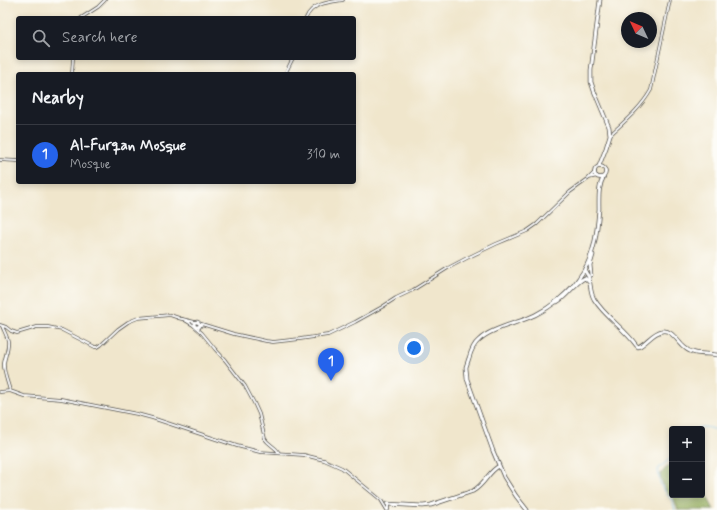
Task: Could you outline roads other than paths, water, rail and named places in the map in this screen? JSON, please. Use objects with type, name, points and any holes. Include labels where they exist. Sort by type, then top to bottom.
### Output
[{"type":"main road","points":[[600,0],[591,70],[591,82],[609,127],[610,135],[601,161],[601,166]]},
{"type":"main road","points":[[526,510],[509,486],[499,466],[467,379],[466,366],[474,346],[486,334],[534,316],[554,303],[571,288],[584,271],[591,256],[598,226],[600,188],[599,179],[595,172],[596,168],[601,166]]},
{"type":"main road","points":[[600,188],[606,171],[605,168],[601,166]]},
{"type":"main road","points":[[597,176],[604,176]]},
{"type":"main road","points":[[590,283],[590,265],[596,247],[595,243]]},
{"type":"main road","points":[[584,271],[587,271],[591,275]]},
{"type":"main road","points":[[584,271],[589,277],[592,295],[599,306],[638,347],[657,333],[667,331],[689,351],[694,353],[717,355]]},
{"type":"main road","points":[[554,303],[559,302],[582,279],[586,278],[590,283]]},
{"type":"main road","points":[[386,504],[431,505],[473,491],[482,484],[492,470],[499,466]]},
{"type":"street","points":[[84,16],[98,7],[105,0]]},
{"type":"street","points":[[307,16],[308,12],[317,6],[328,2],[343,0]]},
{"type":"street","points":[[610,135],[641,104],[651,90],[670,0]]},
{"type":"street","points":[[72,60],[72,72]]},
{"type":"street","points":[[286,72],[292,60]]},
{"type":"street","points":[[0,160],[16,161]]},
{"type":"street","points":[[178,318],[197,322],[239,336],[273,342],[313,338],[332,334],[413,290],[448,268],[496,244],[527,231],[537,224],[570,192],[595,172]]},
{"type":"street","points":[[588,179],[597,176]]},
{"type":"street","points":[[1,326],[6,327],[11,332],[17,333],[48,327],[62,330],[94,348],[101,345],[128,322],[138,318],[170,315],[199,327]]},
{"type":"street","points":[[195,326],[195,323],[197,322]]},
{"type":"street","points":[[197,322],[202,333]]},
{"type":"street","points":[[199,327],[202,324]]},
{"type":"street","points":[[1,326],[8,341],[4,369],[10,391]]},
{"type":"street","points":[[195,326],[229,364],[245,386],[259,414],[264,439],[276,449],[279,454]]},
{"type":"street","points":[[0,392],[10,391],[24,396],[61,399],[137,414],[246,449],[279,454],[304,455],[324,460],[342,468],[386,504],[387,509]]},
{"type":"street","points":[[387,509],[391,505],[395,504]]},
{"type":"waterway","points":[[705,427],[717,430]]},
{"type":"waterway","points":[[669,460],[658,469],[659,479],[661,485],[673,502],[675,510]]},
{"type":"place","name":"Al-Furqan Mosque","points":[[331,381]]}]
